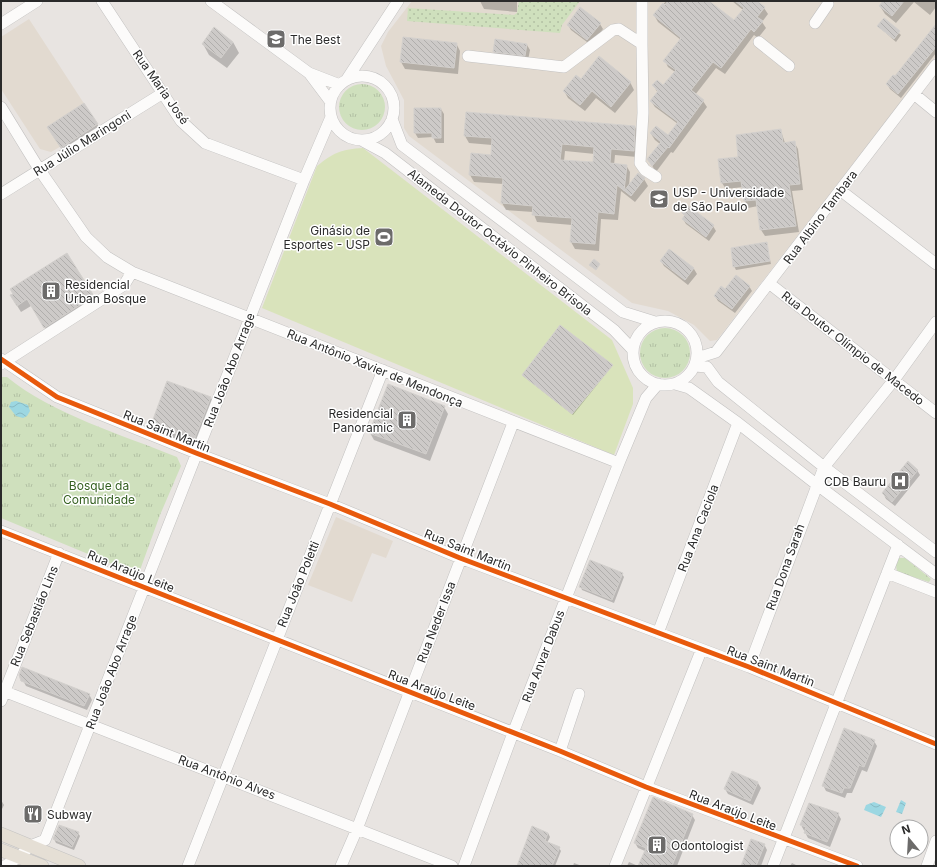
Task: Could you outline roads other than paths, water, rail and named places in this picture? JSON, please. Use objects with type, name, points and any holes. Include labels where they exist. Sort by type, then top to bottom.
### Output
[{"type":"main road","points":[[1,834],[30,846],[45,845],[79,866]]},
{"type":"main road","points":[[1,850],[41,866]]},
{"type":"street","points":[[1,24],[37,1]]},
{"type":"street","name":"Rua Maria José","points":[[102,1],[181,121],[205,143],[304,180]]},
{"type":"street","name":"Alameda Doutor Octávio Pinheiro Brisola","points":[[211,1],[309,73],[330,101]]},
{"type":"street","points":[[331,117],[330,101],[334,92],[344,82],[398,1]]},
{"type":"street","points":[[642,1],[643,113],[640,163],[645,170],[656,177]]},
{"type":"street","points":[[815,22],[828,4]]},
{"type":"street","points":[[468,56],[564,66],[613,30],[619,28],[642,44]]},
{"type":"street","points":[[759,42],[789,66]]},
{"type":"street","name":"Rua Albino Tambara","points":[[696,362],[716,352],[770,284],[936,65]]},
{"type":"street","name":"Alameda Doutor Octávio Pinheiro Brisola","points":[[309,73],[344,82],[358,76],[369,76],[379,81],[387,88],[393,103],[392,119],[402,145],[623,312],[655,322],[666,320],[677,322],[686,328],[694,337],[698,347],[696,362]]},
{"type":"street","name":"Rua Júlio Maringoni","points":[[1,194],[163,92]]},
{"type":"street","points":[[914,94],[936,112]]},
{"type":"street","name":"Rua Antônio Xavier de Mendonça","points":[[1,107],[39,169],[86,237],[107,257],[132,272],[249,317],[513,423],[619,463]]},
{"type":"street","name":"Alameda Doutor Octávio Pinheiro Brisola","points":[[331,117],[335,126],[342,133],[351,138],[361,140],[385,154],[608,325],[633,350],[634,360],[640,373],[651,382],[658,384]]},
{"type":"street","name":"Rua João Abo Arrage","points":[[41,866],[45,845],[90,725],[249,317],[331,117]]},
{"type":"street","points":[[361,140],[380,134],[387,128],[392,119]]},
{"type":"street","points":[[840,190],[936,264]]},
{"type":"street","points":[[2,362],[124,285],[132,272]]},
{"type":"street","name":"Rua Doutor Olímpio de Macedo","points":[[770,284],[936,413]]},
{"type":"street","points":[[633,350],[638,334],[655,322]]},
{"type":"street","name":"Rua Dona Sarah","points":[[749,667],[816,484],[824,467],[894,380],[936,322]]},
{"type":"street","name":"Rua Saint Martin","points":[[2,362],[57,397],[196,453],[330,504],[460,558],[565,599],[658,633],[701,651],[749,667],[936,744]]},
{"type":"street","points":[[675,384],[690,374],[696,362],[707,367],[718,382],[824,467],[935,549],[922,563]]},
{"type":"street","name":"Rua João Poletti","points":[[188,866],[222,775],[382,370]]},
{"type":"street","points":[[658,384],[675,384],[690,388],[936,574]]},
{"type":"street","name":"Rua Anvar Dabus","points":[[464,866],[513,733],[619,463],[646,398],[658,384]]},
{"type":"street","name":"Rua Neder Issa","points":[[341,866],[358,828],[460,558],[513,423]]},
{"type":"street","name":"Rua Ana Caciola","points":[[658,633],[738,423]]},
{"type":"street","name":"Rua Araújo Leite","points":[[1,531],[560,751],[646,787],[784,840],[857,866]]},
{"type":"street","points":[[773,866],[898,545]]},
{"type":"street","name":"Rua Sebastião Lins","points":[[2,694],[59,553]]},
{"type":"street","points":[[887,573],[936,592]]},
{"type":"street","points":[[615,866],[701,651]]},
{"type":"street","name":"Rua Antônio Alves","points":[[2,694],[90,725],[222,775],[452,866]]},
{"type":"street","points":[[560,751],[579,694]]},
{"type":"street","points":[[927,866],[936,841]]},
{"type":"street","points":[[5,866],[19,857],[30,846]]},
{"type":"water","points":[[16,401],[28,405],[30,411],[27,416],[23,418],[16,416],[9,407],[11,402]]},
{"type":"water","points":[[901,800],[906,803],[902,814],[896,812]]},
{"type":"water","points":[[874,802],[886,807],[881,817],[864,810],[866,805]]},
{"type":"place","name":"The Best","points":[[276,39]]},
{"type":"place","name":"USP - Universidade de São Paulo","points":[[659,199]]},
{"type":"place","name":"Ginásio de Esportes - USP","points":[[384,237]]},
{"type":"place","name":"Residencial Urban Bosque","points":[[51,291]]},
{"type":"place","name":"Residencial Panoramic","points":[[407,420]]},
{"type":"place","name":"CDB Bauru","points":[[900,481]]},
{"type":"place","name":"Subway","points":[[33,814]]},
{"type":"place","name":"Odontologist","points":[[657,845]]},
{"type":"park label","name":"Bosque da Comunidade","points":[[99,492]]}]
